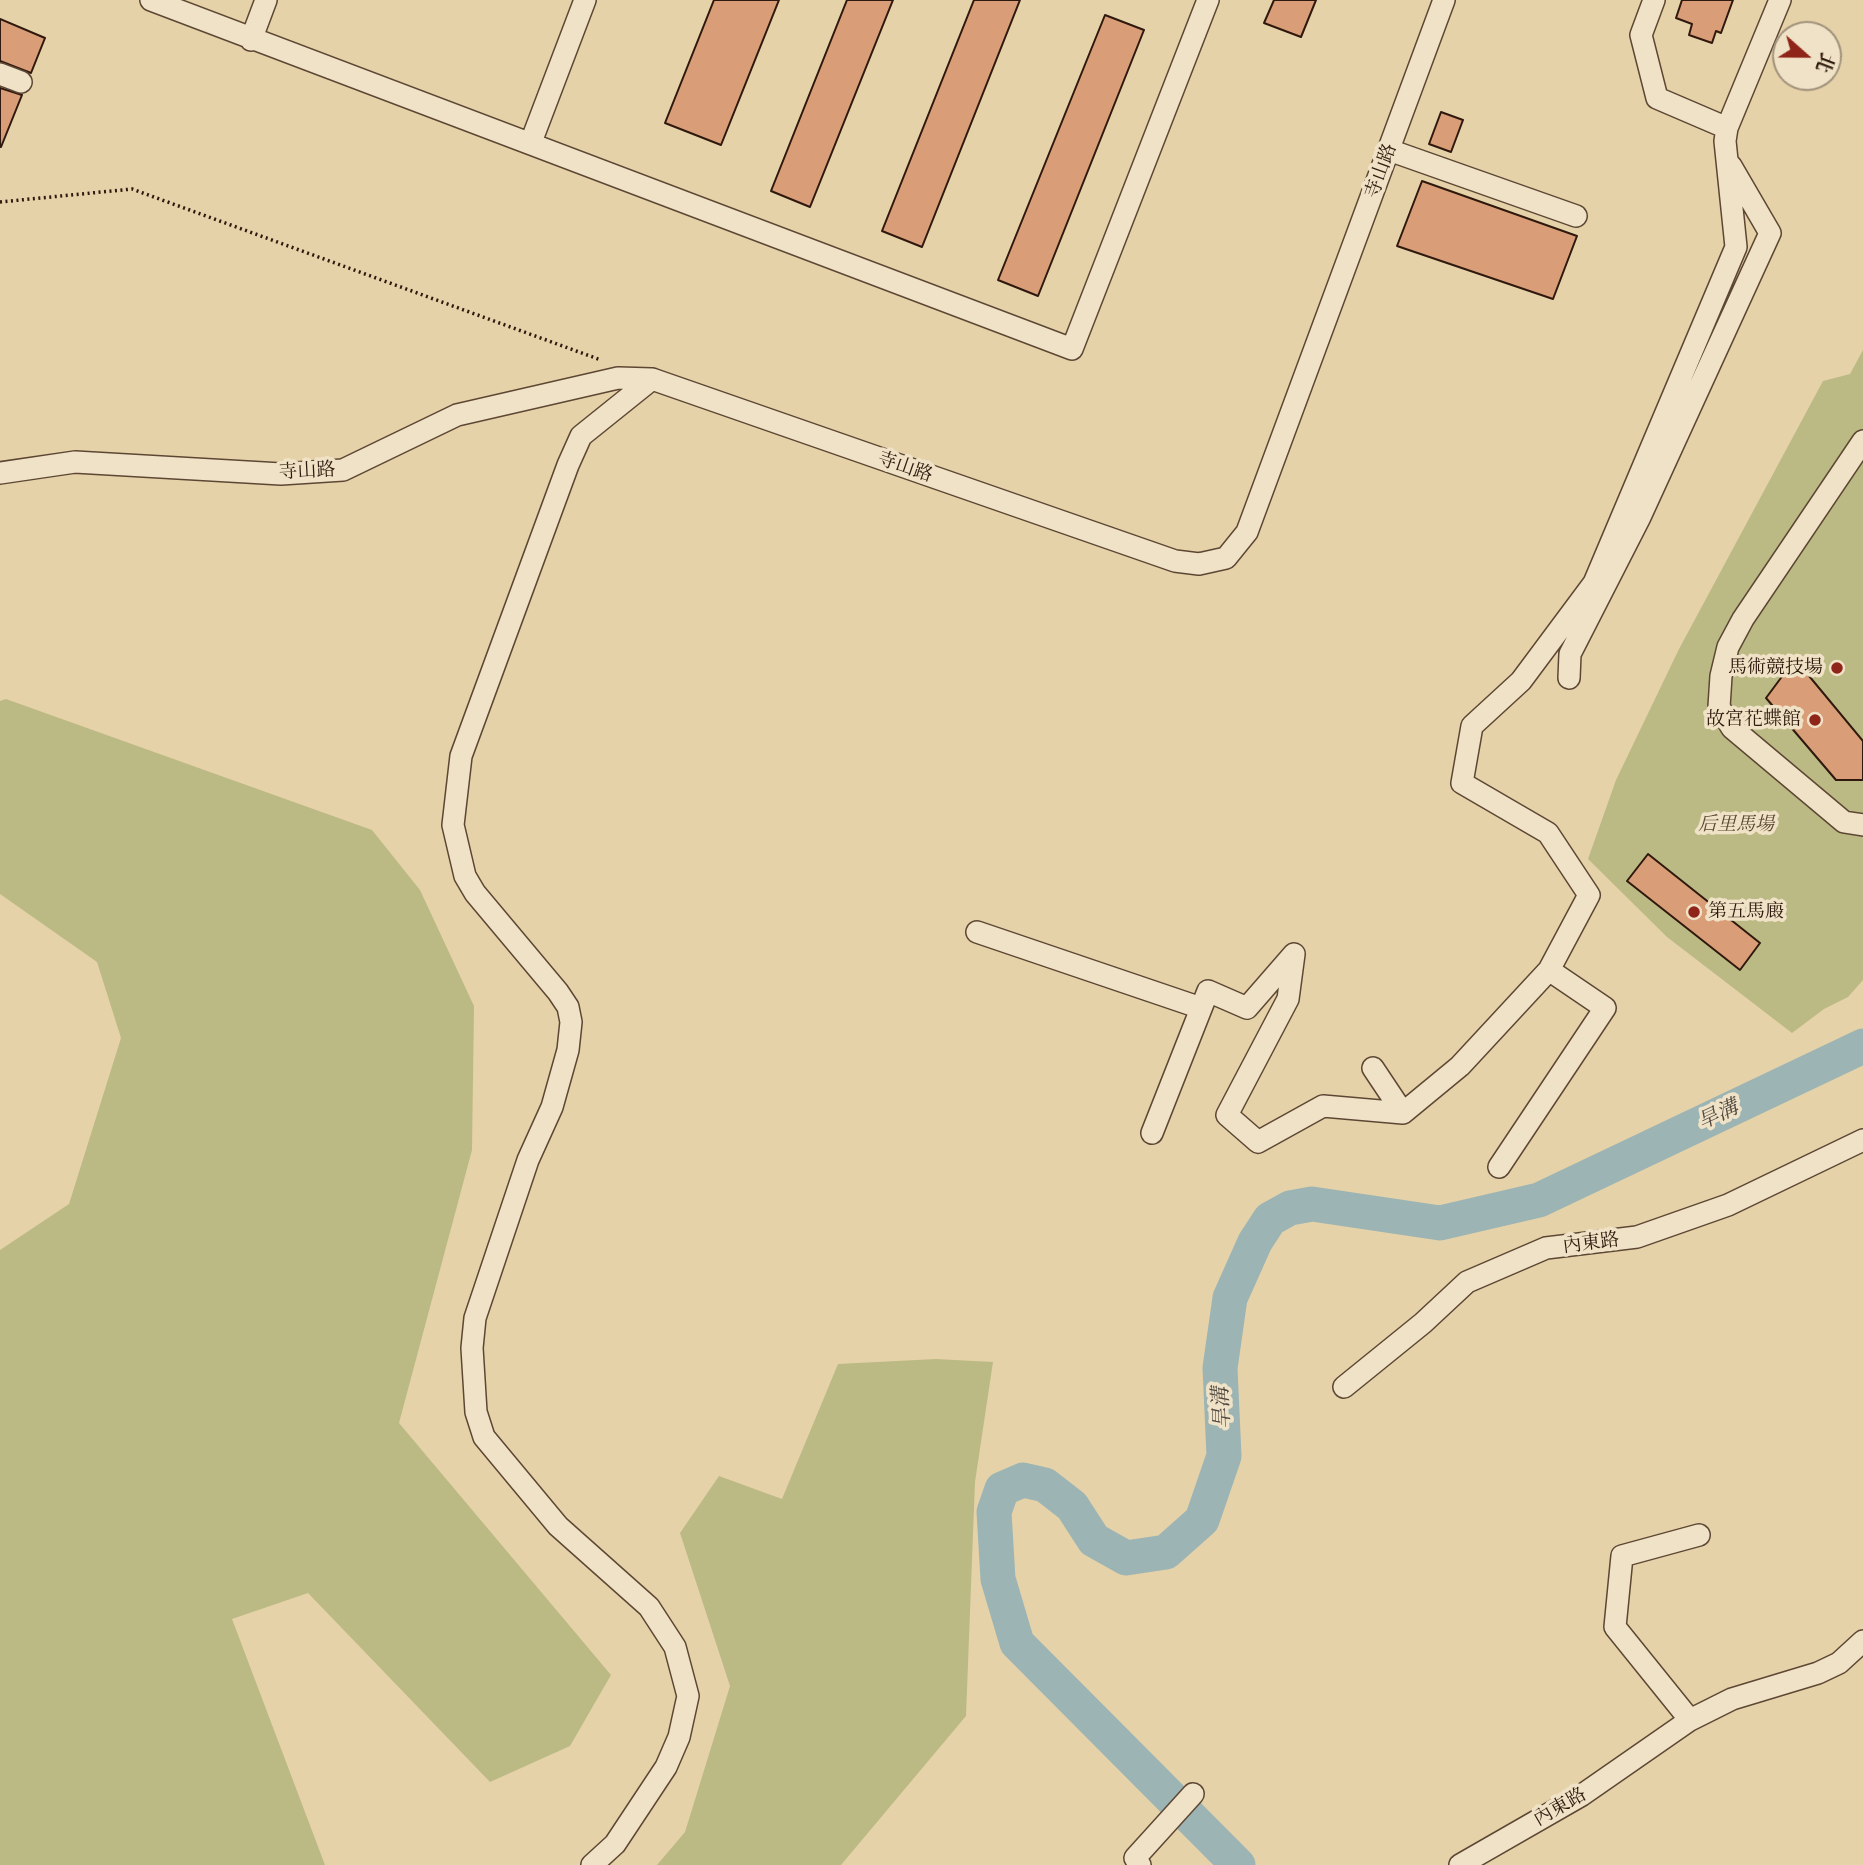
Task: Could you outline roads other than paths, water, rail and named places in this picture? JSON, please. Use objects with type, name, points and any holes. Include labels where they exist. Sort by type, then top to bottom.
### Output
[{"type":"street","points":[[151,0],[1072,349],[1208,0]]},
{"type":"street","points":[[251,40],[267,0]]},
{"type":"street","points":[[531,142],[585,0]]},
{"type":"street","name":"寺山路","points":[[0,473],[75,462],[281,474],[344,470],[457,415],[618,378],[652,379],[1175,561],[1199,564],[1226,558],[1247,532],[1444,0]]},
{"type":"street","points":[[1654,0],[1641,35],[1657,98],[1727,128]]},
{"type":"street","points":[[1152,1133],[1208,991],[1247,1008],[1294,954],[1288,999],[1227,1115],[1258,1142],[1323,1106],[1402,1113],[1460,1066],[1549,970],[1589,895],[1548,833],[1462,783],[1472,726],[1521,681],[1594,583],[1736,247],[1727,158],[1727,128],[1780,0]]},
{"type":"street","points":[[0,74],[21,82]]},
{"type":"street","points":[[1389,150],[1576,216]]},
{"type":"street","points":[[1569,678],[1570,654],[1640,517],[1770,233],[1727,158]]},
{"type":"street","points":[[592,1865],[615,1844],[666,1767],[679,1737],[688,1696],[675,1647],[649,1606],[558,1526],[484,1437],[476,1412],[472,1348],[475,1318],[528,1160],[552,1107],[568,1050],[571,1023],[568,1007],[558,992],[475,893],[465,876],[453,825],[461,756],[568,465],[581,436],[652,379]]},
{"type":"street","points":[[1863,441],[1743,619],[1728,647],[1721,676],[1720,707],[1731,729],[1844,822],[1863,825]]},
{"type":"street","points":[[977,932],[1201,1008]]},
{"type":"street","points":[[1499,1167],[1605,1008],[1549,970]]},
{"type":"street","points":[[1373,1068],[1402,1113]]},
{"type":"street","name":"內東路","points":[[1344,1387],[1423,1323],[1467,1282],[1546,1248],[1637,1237],[1715,1210],[1863,1140]]},
{"type":"street","points":[[1690,1720],[1615,1627],[1622,1556],[1699,1535]]},
{"type":"street","name":"內東路","points":[[1460,1865],[1583,1795],[1690,1720],[1732,1699],[1818,1673],[1839,1663],[1863,1641]]},
{"type":"street","points":[[1140,1865],[1135,1858],[1193,1794]]},
{"type":"waterway","name":"旱溝","points":[[1238,1865],[1017,1643],[998,1579],[994,1512],[1002,1489],[1023,1480],[1045,1485],[1072,1506],[1094,1540],[1126,1558],[1166,1552],[1202,1520],[1224,1456],[1220,1368],[1230,1298],[1255,1242],[1270,1219],[1290,1208],[1312,1204],[1440,1223],[1539,1200],[1863,1046]]},
{"type":"place","name":"馬術競技場","points":[[1837,668]]},
{"type":"place","name":"故宮花蝶館","points":[[1815,720]]},
{"type":"place","name":"第五馬廄","points":[[1694,912]]},
{"type":"park label","name":"后里馬場","points":[[1736,825]]}]
